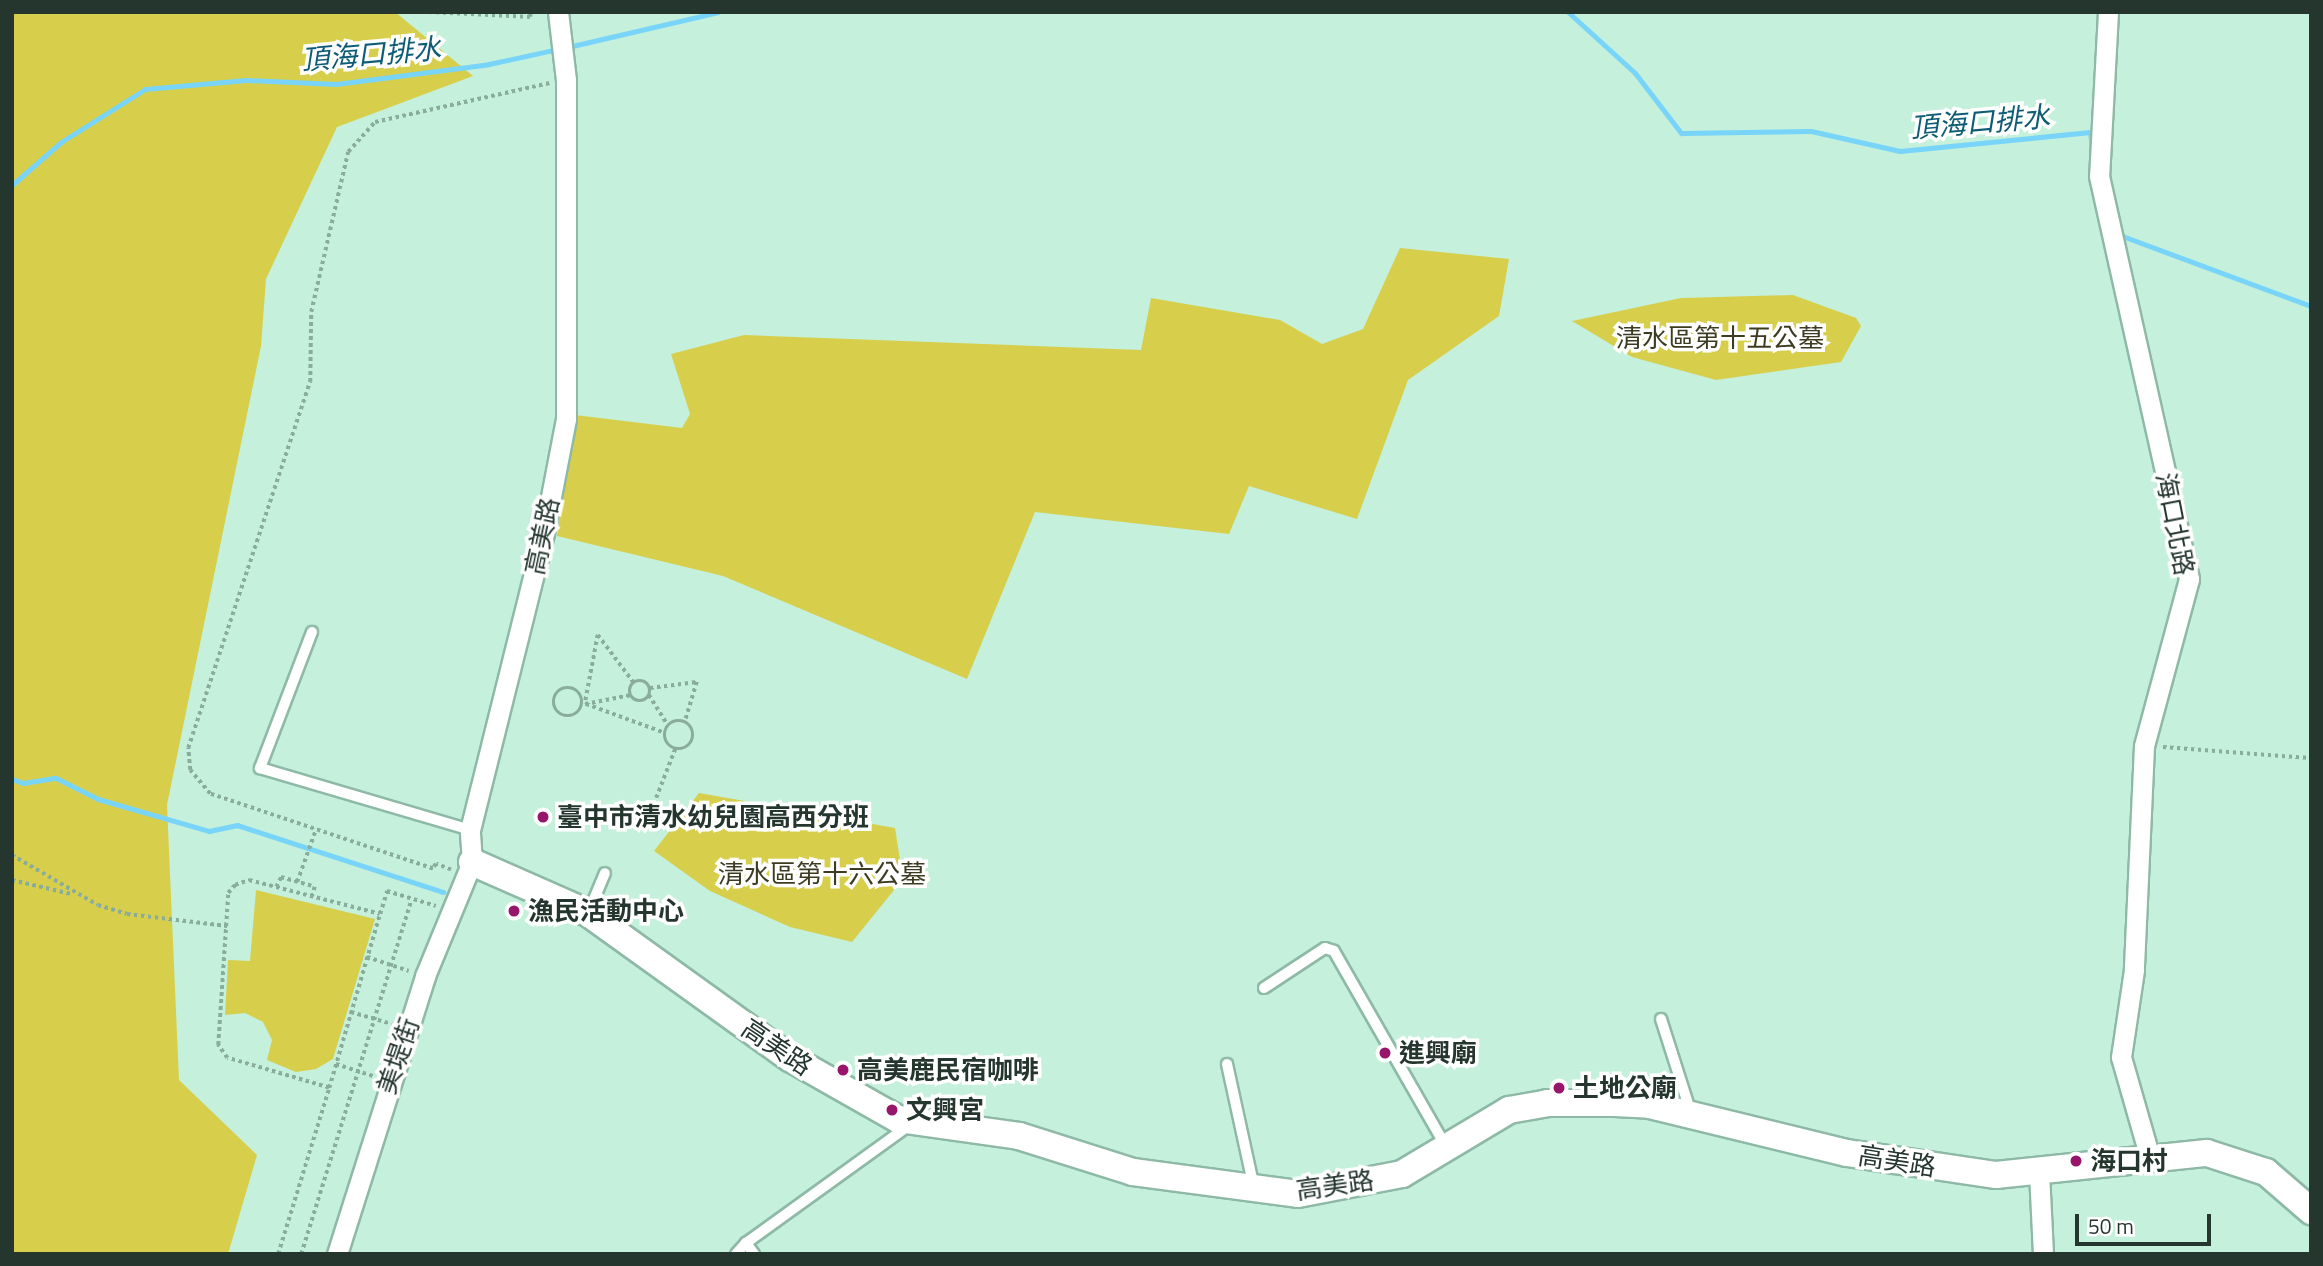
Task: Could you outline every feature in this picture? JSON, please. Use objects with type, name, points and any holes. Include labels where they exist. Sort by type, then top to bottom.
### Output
[{"type":"street","name":"高美路","points":[[558,12],[566,419],[544,533],[462,867],[588,914],[790,1058],[862,1102],[898,1119],[1019,1136],[1133,1172],[1298,1194],[1360,1185],[1402,1174],[1445,1145],[1509,1110],[1547,1102],[1650,1105],[1847,1153],[1996,1175],[2207,1153],[2266,1172],[2311,1211]]},
{"type":"street","name":"海口北路","points":[[2108,12],[2099,176],[2189,579],[2144,746],[2134,970],[2121,1057],[2150,1158]]},
{"type":"street","name":"美堤街","points":[[337,1254],[381,1106],[451,912],[462,867]]},
{"type":"street","points":[[2039,1172],[2043,1254]]},
{"type":"lane","points":[[312,632],[260,768],[470,830]]},
{"type":"lane","points":[[588,914],[605,873]]},
{"type":"lane","points":[[1265,988],[1325,948],[1334,951],[1445,1145]]},
{"type":"lane","points":[[1661,1019],[1692,1114]]},
{"type":"lane","points":[[1227,1064],[1255,1188]]},
{"type":"lane","points":[[736,1254],[746,1243],[915,1121]]},
{"type":"lane","points":[[746,1243],[754,1254]]},
{"type":"path","points":[[429,12],[530,17],[530,12]]},
{"type":"path","points":[[462,867],[436,864],[433,869],[210,794],[190,770],[188,748],[310,382],[311,312],[348,152],[375,122],[559,81]]},
{"type":"path","points":[[583,705],[598,635],[634,683]]},
{"type":"path","points":[[634,683],[643,681],[650,688]]},
{"type":"path","points":[[650,688],[697,682],[684,722]]},
{"type":"path","points":[[631,695],[634,683]]},
{"type":"path","points":[[583,705],[579,693],[572,688],[559,691],[554,698],[558,712],[567,716],[583,705],[631,695],[642,700],[649,695]]},
{"type":"path","points":[[650,688],[649,695],[668,726]]},
{"type":"path","points":[[583,705],[665,733]]},
{"type":"path","points":[[668,726],[684,722]]},
{"type":"path","points":[[656,798],[676,749],[692,742],[692,728],[684,722]]},
{"type":"path","points":[[668,726],[666,741],[676,749]]},
{"type":"path","points":[[2144,746],[2311,758]]},
{"type":"path","points":[[297,882],[316,829]]},
{"type":"path","points":[[12,855],[74,894]]},
{"type":"path","points":[[276,887],[281,877],[315,887],[312,897]]},
{"type":"path","points":[[12,880],[74,894],[127,914],[227,926]]},
{"type":"path","points":[[329,1088],[227,1058],[218,1045],[228,893],[235,885],[249,880],[380,914]]},
{"type":"path","points":[[278,1254],[387,891],[451,912]]},
{"type":"path","points":[[301,1254],[410,903]]},
{"type":"path","points":[[367,957],[390,965]]},
{"type":"path","points":[[351,1012],[374,1018]]},
{"type":"path","points":[[336,1064],[357,1072]]},
{"type":"green space","points":[[12,12],[395,12],[473,76],[337,127],[266,279],[261,346],[167,805],[179,1080],[257,1155],[228,1254],[12,1254]]},
{"type":"green space","points":[[1400,248],[1509,259],[1499,316],[1408,380],[1357,519],[1249,486],[1229,534],[1035,512],[967,679],[723,576],[557,536],[575,415],[682,428],[690,414],[671,354],[744,335],[1141,350],[1151,298],[1280,320],[1322,344],[1363,329]]},
{"type":"green space","name":"清水區第十五公墓","points":[[1793,295],[1856,318],[1861,326],[1841,362],[1716,380],[1632,357],[1572,321],[1681,298]]},
{"type":"green space","name":"清水區第十六公墓","points":[[699,793],[895,828],[903,879],[852,942],[790,927],[710,891],[654,851]]},
{"type":"green space","points":[[256,890],[375,919],[333,1059],[316,1069],[296,1072],[267,1060],[272,1040],[263,1022],[245,1013],[225,1015],[228,960],[250,961]]},
{"type":"waterway","name":"頂海口排水","points":[[568,47],[718,12]]},
{"type":"waterway","name":"頂海口排水","points":[[1568,12],[1635,73],[1681,133],[1811,131],[1900,151],[2090,132],[2092,148]]},
{"type":"waterway","name":"頂海口排水","points":[[12,185],[61,142],[145,89],[246,80],[336,84],[489,64],[558,49]]},
{"type":"waterway","name":"頂海口排水","points":[[2117,234],[2311,306]]},
{"type":"waterway","points":[[12,779],[23,783],[56,778],[98,799],[209,831],[237,825],[443,892]]},
{"type":"place","name":"臺中市清水幼兒園高西分班","points":[[543,817]]},
{"type":"place","name":"漁民活動中心","points":[[514,911]]},
{"type":"place","name":"進興廟","points":[[1385,1053]]},
{"type":"place","name":"高美鹿民宿咖啡","points":[[843,1070]]},
{"type":"place","name":"土地公廟","points":[[1559,1088]]},
{"type":"place","name":"文興宮","points":[[892,1110]]},
{"type":"place","name":"海口村","points":[[2076,1161]]}]
